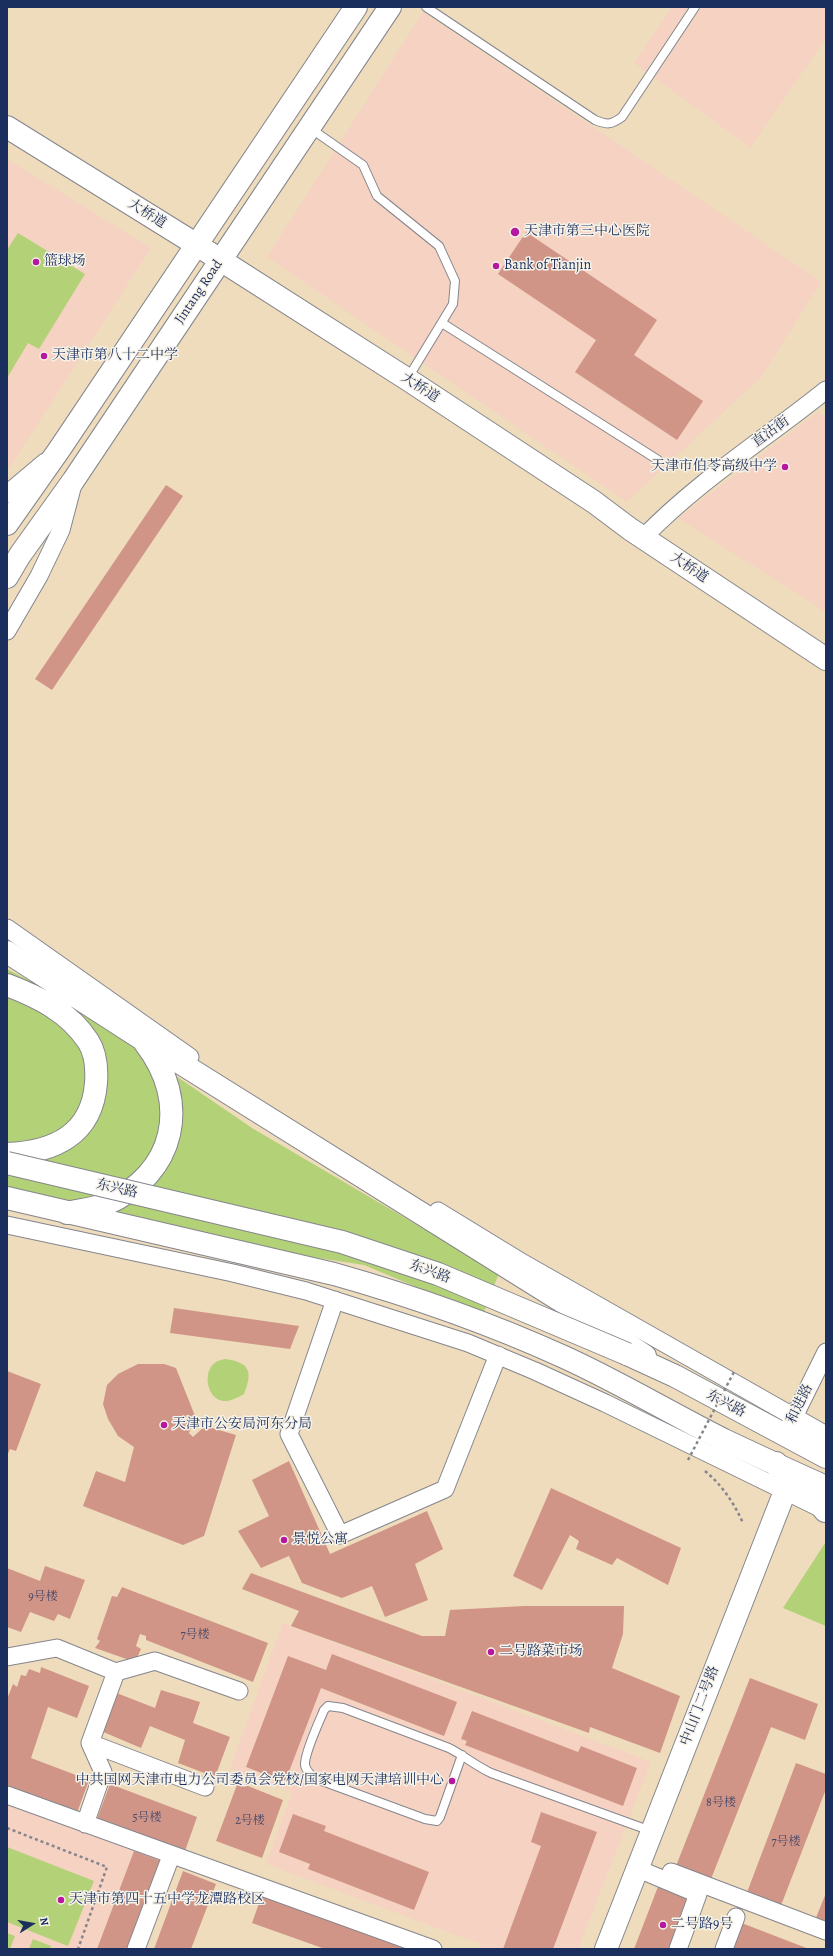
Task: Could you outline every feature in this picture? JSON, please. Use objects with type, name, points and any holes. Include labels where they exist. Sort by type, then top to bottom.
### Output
[{"type":"main road","name":"Jintang Road","points":[[7,524],[59,450],[356,7]]},
{"type":"main road","name":"Jintang Road","points":[[7,577],[20,555],[73,481],[390,7]]},
{"type":"main road","name":"大桥道","points":[[7,127],[197,245],[407,379],[594,502],[643,538],[826,659]]},
{"type":"main road","points":[[7,952],[142,1039],[595,1322],[675,1376]]},
{"type":"main road","points":[[7,985],[49,1004],[65,1015],[78,1027],[91,1047],[95,1058],[97,1077],[93,1104],[87,1117],[78,1129],[56,1145],[41,1150],[7,1154]]},
{"type":"main road","points":[[103,1212],[139,1184],[149,1174],[167,1147],[170,1134],[172,1109],[166,1082],[157,1060],[142,1039]]},
{"type":"main road","name":"东兴路","points":[[7,1162],[342,1242],[438,1274],[627,1354],[789,1426],[826,1457]]},
{"type":"main road","points":[[7,1198],[67,1213],[103,1212],[385,1288],[489,1324],[564,1357],[648,1398],[724,1440],[801,1483],[825,1511]]},
{"type":"main road","points":[[789,1426],[826,1436]]},
{"type":"main road","name":"中山门二号路","points":[[606,1949],[801,1483]]},
{"type":"main road","name":"中山门二号路","points":[[613,1949],[640,1869]]},
{"type":"street","name":"直沽街","points":[[643,538],[670,510],[826,390]]},
{"type":"street","points":[[7,494],[59,450]]},
{"type":"street","points":[[7,630],[39,576],[61,530],[73,481]]},
{"type":"street","points":[[7,928],[185,1054],[523,1264],[789,1426]]},
{"type":"street","points":[[7,1225],[234,1273],[335,1300],[468,1343],[598,1400],[801,1483]]},
{"type":"street","points":[[335,1300],[289,1434],[340,1535],[445,1489],[498,1355]]},
{"type":"street","name":"和进路","points":[[789,1426],[826,1352]]},
{"type":"street","points":[[7,1657],[57,1648],[116,1672],[155,1661],[239,1691]]},
{"type":"street","points":[[85,1824],[103,1772],[90,1743],[116,1672]]},
{"type":"street","points":[[90,1743],[204,1787]]},
{"type":"street","points":[[7,1795],[171,1856],[433,1949]]},
{"type":"street","points":[[136,1949],[171,1856]]},
{"type":"street","points":[[640,1869],[698,1894],[678,1949]]},
{"type":"street","points":[[671,1872],[826,1931]]},
{"type":"street","points":[[724,1949],[736,1918]]},
{"type":"lane","points":[[426,7],[595,120],[603,123],[612,123],[622,117],[695,7]]},
{"type":"lane","points":[[309,128],[363,165],[377,196],[439,246],[455,281],[453,304],[407,379]]},
{"type":"lane","points":[[442,323],[658,460]]},
{"type":"lane","points":[[462,1755],[440,1817],[437,1821],[425,1819],[314,1778],[308,1772],[305,1765],[306,1757],[324,1710],[328,1706],[344,1708],[449,1748],[462,1755],[472,1763],[491,1773],[654,1833]]},
{"type":"path","points":[[693,1463],[688,1460],[735,1370]]},
{"type":"path","points":[[702,1469],[735,1505],[743,1523]]},
{"type":"path","points":[[7,1828],[107,1868],[78,1949]]},
{"type":"shaded area","points":[[672,7],[826,7],[826,38],[710,206],[750,147],[634,63]]},
{"type":"shaded area","name":"天津市第三中心医院","points":[[423,12],[821,282],[761,377],[627,502],[267,257]]},
{"type":"shaded area","name":"天津市第八十二中学","points":[[7,159],[151,248],[10,467],[7,465]]},
{"type":"shaded area","name":"天津市伯苓高级中学","points":[[818,412],[826,417],[826,612],[678,518]]},
{"type":"shaded area","name":"中共国网天津市电力公司委员会党校/国家电网天津培训中心","points":[[283,1623],[651,1762],[578,1949],[478,1949],[480,1944],[266,1864],[292,1792],[230,1769]]},
{"type":"shaded area","name":"天津市第四十五中学龙潭路校区","points":[[7,1802],[134,1851],[97,1949],[7,1949]]},
{"type":"green space","points":[[18,233],[85,274],[39,349],[28,343],[7,378],[7,250]]},
{"type":"green space","points":[[7,969],[59,996],[252,1128],[499,1273],[483,1315],[364,1265],[253,1248],[7,1193]]},
{"type":"green space","points":[[225,1359],[240,1363],[247,1369],[249,1374],[244,1394],[227,1401],[220,1400],[215,1397],[208,1386],[211,1366],[217,1361]]},
{"type":"green space","points":[[826,1543],[826,1626],[783,1608]]},
{"type":"green space","points":[[7,1847],[94,1881],[68,1946],[7,1922]]},
{"type":"green space","points":[[7,1933],[15,1936],[10,1949],[7,1949]]},
{"type":"green space","points":[[33,1939],[51,1946],[50,1949],[29,1949]]},
{"type":"building","name":"天津市第三中心医院","points":[[526,232],[657,320],[634,355],[703,401],[677,440],[575,372],[596,340],[498,274]]},
{"type":"building","points":[[166,485],[183,496],[52,690],[35,679]]},
{"type":"building","points":[[174,1308],[299,1326],[290,1349],[170,1333]]},
{"type":"building","points":[[138,1364],[164,1364],[176,1368],[195,1416],[189,1433],[193,1437],[205,1426],[236,1435],[204,1536],[183,1545],[83,1506],[96,1471],[125,1482],[134,1447],[118,1436],[108,1419],[103,1404],[107,1385],[118,1374]]},
{"type":"building","points":[[7,1371],[41,1384],[16,1451],[10,1449],[7,1456]]},
{"type":"building","name":"景悦公寓","points":[[289,1461],[330,1554],[427,1511],[443,1549],[415,1564],[428,1600],[385,1617],[372,1586],[342,1598],[302,1583],[289,1556],[261,1568],[238,1531],[269,1516],[252,1480]]},
{"type":"building","points":[[551,1488],[681,1548],[668,1585],[617,1558],[612,1565],[576,1549],[579,1541],[570,1535],[542,1590],[513,1576]]},
{"type":"building","points":[[45,1566],[85,1580],[70,1619],[58,1614],[54,1621],[30,1612],[21,1632],[7,1627],[7,1568],[40,1581]]},
{"type":"building","name":"二号路菜市场","points":[[251,1573],[422,1636],[445,1636],[450,1610],[524,1606],[624,1606],[623,1634],[612,1668],[680,1696],[660,1753],[590,1727],[589,1733],[291,1626],[299,1611],[242,1589]]},
{"type":"building","points":[[122,1587],[268,1643],[253,1682],[146,1640],[146,1636],[140,1634],[136,1646],[141,1649],[135,1662],[95,1648],[100,1641],[97,1639],[112,1596],[117,1597]]},
{"type":"building","points":[[332,1654],[457,1702],[444,1736],[321,1688],[285,1782],[246,1767],[288,1656],[326,1670]]},
{"type":"building","points":[[41,1667],[89,1686],[77,1718],[48,1707],[31,1758],[89,1780],[77,1813],[7,1787],[7,1699],[13,1684],[17,1687],[21,1675],[26,1676],[29,1669],[40,1673]]},
{"type":"building","points":[[750,1678],[818,1704],[805,1740],[771,1727],[711,1879],[676,1866]]},
{"type":"building","points":[[161,1690],[200,1702],[193,1723],[230,1737],[215,1777],[178,1763],[185,1740],[150,1726],[141,1748],[101,1731],[114,1692],[155,1708]]},
{"type":"building","points":[[472,1711],[578,1752],[581,1746],[637,1768],[623,1806],[465,1745],[467,1741],[461,1739]]},
{"type":"building","points":[[796,1763],[826,1774],[826,1789],[780,1908],[746,1895]]},
{"type":"building","points":[[238,1782],[283,1800],[262,1858],[216,1841]]},
{"type":"building","points":[[110,1784],[197,1817],[185,1851],[97,1819]]},
{"type":"building","points":[[541,1812],[597,1832],[553,1949],[503,1949],[541,1846],[531,1842]]},
{"type":"building","points":[[293,1814],[326,1826],[324,1831],[429,1872],[414,1910],[308,1869],[310,1864],[279,1852]]},
{"type":"building","points":[[134,1851],[161,1861],[127,1949],[97,1949]]},
{"type":"building","points":[[183,1871],[216,1884],[191,1949],[154,1949]]},
{"type":"building","name":"二号路9号","points":[[659,1884],[692,1897],[672,1949],[634,1949]]},
{"type":"building","points":[[826,1893],[826,1924],[815,1920]]},
{"type":"building","points":[[262,1895],[412,1949],[325,1949],[252,1923]]},
{"type":"building","points":[[739,1922],[809,1949],[729,1949]]},
{"type":"place","name":"天津市第三中心医院","points":[[515,232]]},
{"type":"place","name":"篮球场","points":[[36,262]]},
{"type":"place","name":"Bank of Tianjin","points":[[496,266]]},
{"type":"place","name":"天津市第八十二中学","points":[[44,356]]},
{"type":"place","name":"天津市伯苓高级中学","points":[[785,467]]},
{"type":"place","name":"天津市公安局河东分局","points":[[164,1425]]},
{"type":"place","name":"景悦公寓","points":[[284,1540]]},
{"type":"place","name":"二号路菜市场","points":[[491,1652]]},
{"type":"place","name":"中共国网天津市电力公司委员会党校/国家电网天津培训中心","points":[[452,1781]]},
{"type":"place","name":"天津市第四十五中学龙潭路校区","points":[[61,1900]]},
{"type":"place","name":"二号路9号","points":[[663,1925]]}]
